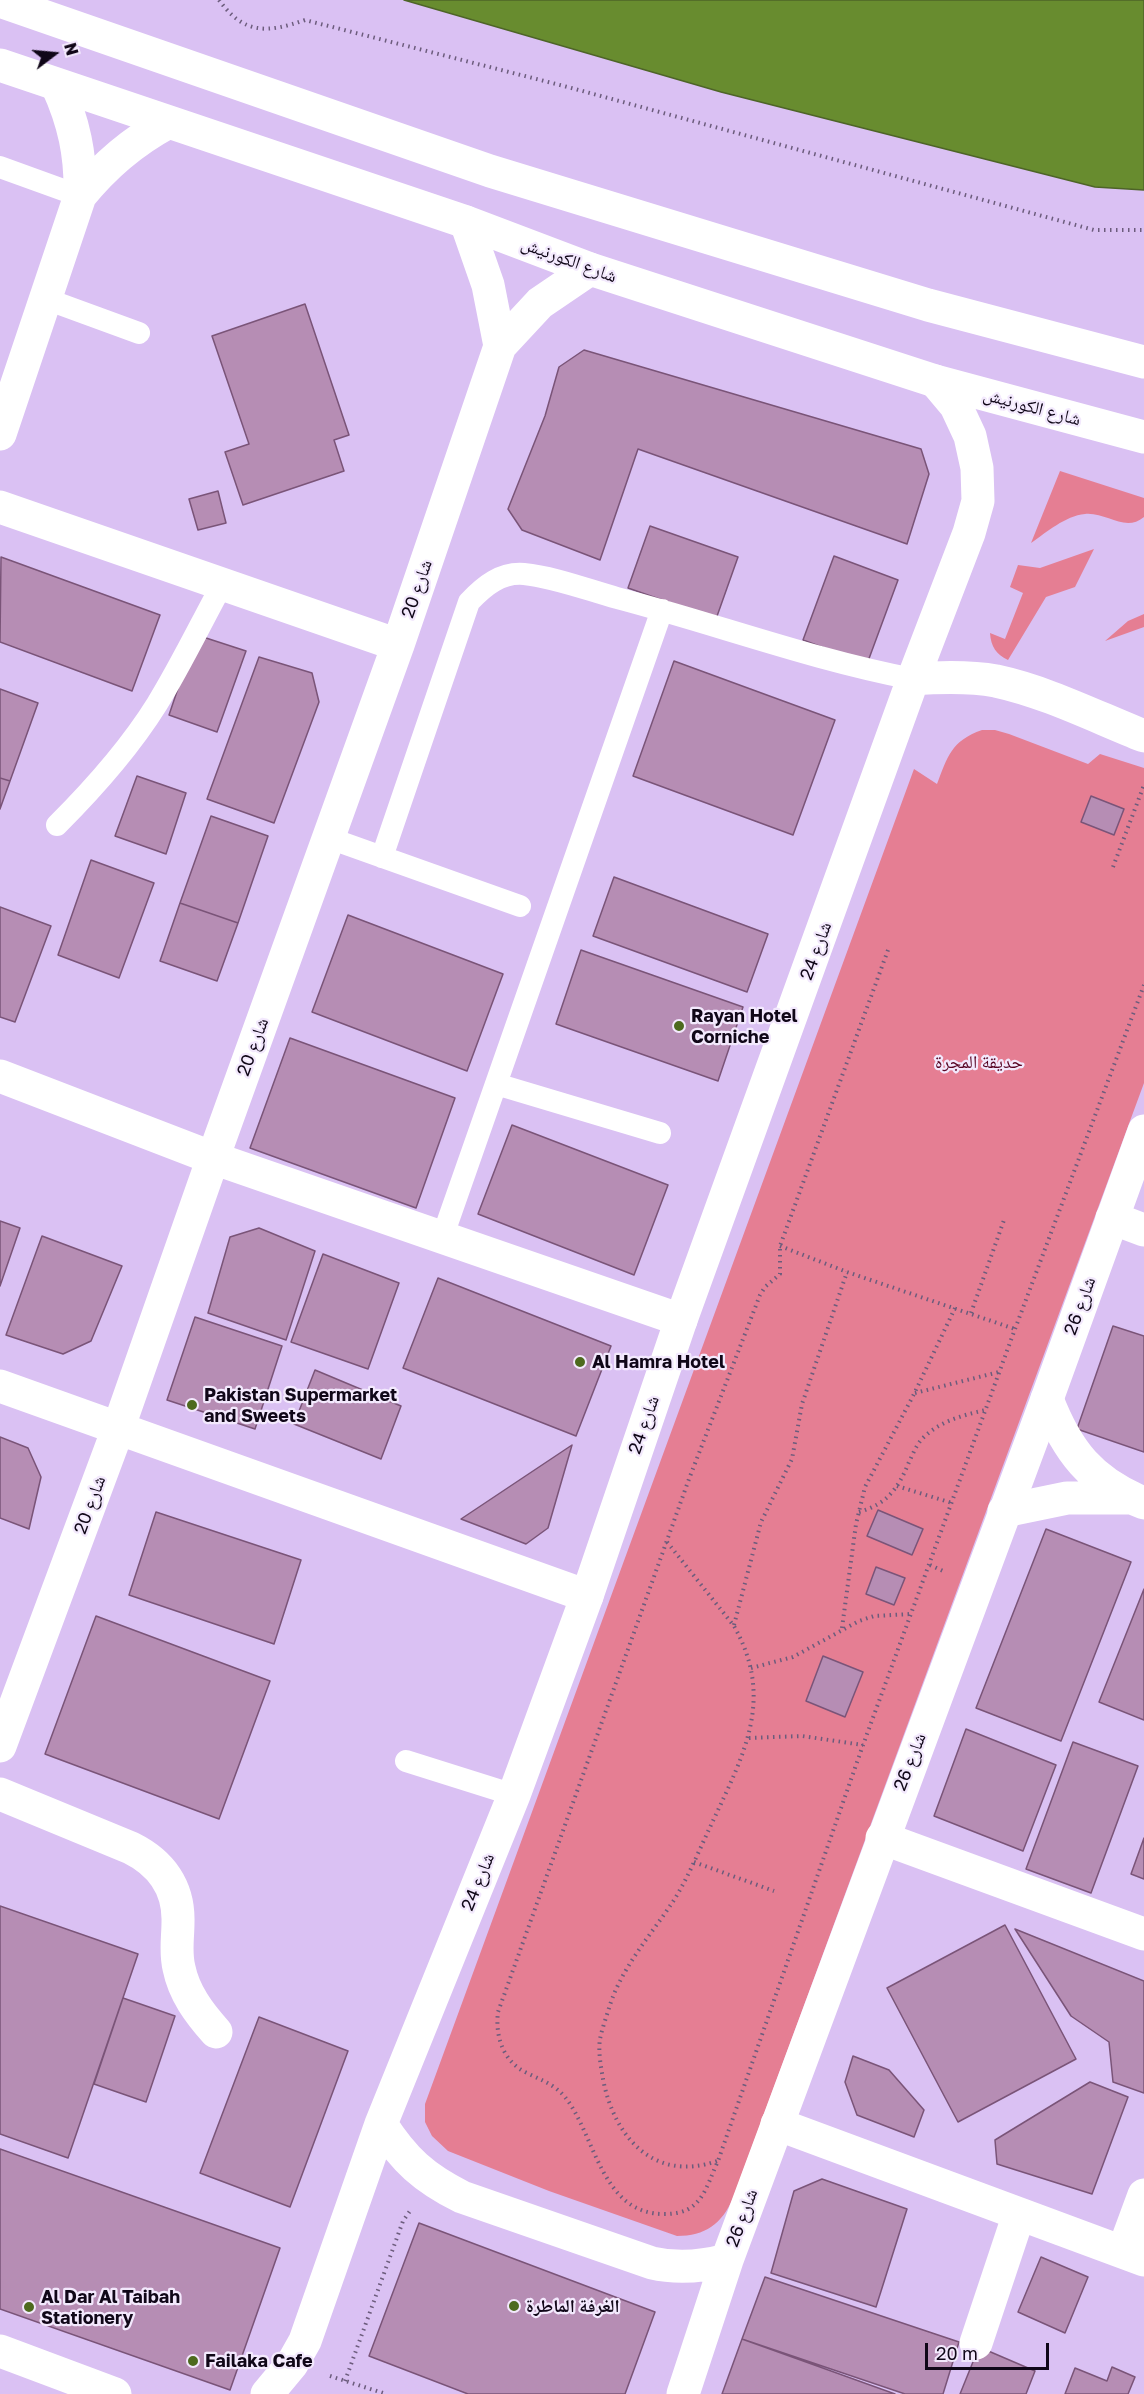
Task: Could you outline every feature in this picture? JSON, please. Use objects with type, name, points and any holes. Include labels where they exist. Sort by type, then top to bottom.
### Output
[{"type":"street","points":[[0,2],[490,171],[928,305],[1144,362]]},
{"type":"street","name":"شارع الكورنيش","points":[[0,65],[466,222],[590,269],[936,381],[1144,437]]},
{"type":"street","points":[[0,434],[80,196],[81,167],[77,139],[69,111],[57,86]]},
{"type":"street","points":[[80,196],[98,173],[119,154],[142,137],[167,123]]},
{"type":"street","name":"شارع 20","points":[[466,222],[488,285],[500,346]]},
{"type":"street","name":"شارع 20","points":[[0,1746],[118,1429],[398,645],[500,346],[540,303],[590,269]]},
{"type":"street","name":"شارع 24","points":[[267,2394],[292,2364],[305,2341],[381,2124],[514,1795],[587,1596],[681,1320],[913,680],[969,533],[978,501],[977,468],[970,436],[956,406],[936,381]]},
{"type":"street","points":[[0,507],[398,645]]},
{"type":"street","points":[[913,680],[941,677],[996,681],[1036,693],[1144,736]]},
{"type":"street","points":[[0,1076],[213,1158],[681,1320]]},
{"type":"street","name":"شارع 26","points":[[683,2394],[727,2260],[1047,1399],[1144,1131]]},
{"type":"street","points":[[1112,1218],[1144,1230]]},
{"type":"street","points":[[0,1386],[587,1596]]},
{"type":"street","points":[[1047,1399],[1059,1430],[1078,1458],[1102,1480],[1137,1500]]},
{"type":"street","points":[[1004,1511],[1067,1498],[1137,1500]]},
{"type":"street","points":[[0,1794],[148,1856],[165,1874],[175,1896],[179,1969],[191,1999],[200,2014],[216,2032]]},
{"type":"street","points":[[882,1838],[1144,1934]]},
{"type":"street","points":[[381,2124],[396,2148],[415,2168],[438,2185],[462,2196],[652,2264],[694,2267],[727,2260]]},
{"type":"street","points":[[777,2124],[1133,2256],[1144,2195]]},
{"type":"street","points":[[976,2343],[1019,2214]]},
{"type":"street","points":[[0,2351],[115,2394]]},
{"type":"lane","points":[[0,167],[80,196]]},
{"type":"lane","points":[[46,299],[139,333]]},
{"type":"lane","points":[[382,857],[469,602],[483,586],[502,576],[523,574],[663,610],[849,665],[913,680]]},
{"type":"lane","points":[[57,825],[111,768],[157,704],[223,583]]},
{"type":"lane","points":[[442,1238],[663,610]]},
{"type":"lane","points":[[329,838],[520,906]]},
{"type":"lane","points":[[496,1084],[660,1133]]},
{"type":"lane","points":[[406,1761],[514,1795]]},
{"type":"path","points":[[219,0],[238,21],[262,30],[283,28],[305,20],[564,86],[1094,230],[1144,230]]},
{"type":"path","points":[[1113,867],[1144,785]]},
{"type":"path","points":[[888,950],[780,1246],[780,1274],[760,1294],[666,1542],[502,2000],[496,2025],[501,2044],[508,2058],[517,2068],[547,2082],[564,2096],[581,2121],[610,2185],[625,2201],[659,2214],[670,2214],[689,2209],[699,2202],[718,2161],[863,1745],[1144,985]]},
{"type":"path","points":[[971,1313],[1005,1220]]},
{"type":"path","points":[[780,1246],[847,1272],[1015,1329]]},
{"type":"path","points":[[734,1626],[761,1522],[792,1459],[802,1404],[847,1272]]},
{"type":"path","points":[[842,1628],[859,1512],[865,1487],[914,1394],[955,1308]]},
{"type":"path","points":[[914,1394],[999,1372]]},
{"type":"path","points":[[859,1512],[882,1503],[897,1486],[921,1439],[951,1419],[986,1410]]},
{"type":"path","points":[[897,1486],[952,1503]]},
{"type":"path","points":[[666,1542],[734,1626],[746,1647],[751,1668],[753,1712],[749,1738],[694,1862],[674,1900],[616,1989],[600,2039],[600,2053],[606,2095],[626,2137],[638,2149],[652,2159],[678,2167],[692,2167],[718,2161]]},
{"type":"path","points":[[751,1668],[793,1657],[842,1628],[874,1616],[911,1614]]},
{"type":"path","points":[[749,1738],[802,1736],[863,1745]]},
{"type":"path","points":[[694,1862],[774,1892]]},
{"type":"path","points":[[345,2381],[403,2221],[410,2211],[416,2208]]},
{"type":"path","points":[[292,2364],[386,2394]]},
{"type":"green space","points":[[1060,471],[1144,498],[1144,517],[1130,523],[1123,523],[1093,514],[1078,515],[1056,525],[1031,543]]},
{"type":"green space","points":[[1094,549],[1075,587],[1046,597],[1008,660],[1000,655],[993,646],[990,633],[1005,639],[1023,593],[1010,587],[1018,565],[1040,568]]},
{"type":"green space","points":[[1144,614],[1144,627],[1105,641],[1128,621]]},
{"type":"green space","name":"حديقة المجرة","points":[[982,730],[995,730],[1009,734],[1088,764],[1100,754],[1144,768],[1144,1083],[733,2198],[724,2215],[711,2227],[696,2234],[677,2236],[549,2191],[448,2151],[432,2136],[425,2122],[425,2104],[914,769],[937,784],[948,758],[957,745],[963,739]]},
{"type":"shaded area","points":[[404,0],[1144,0],[1144,190],[1095,187],[721,92]]},
{"type":"building","points":[[305,304],[349,435],[334,440],[344,471],[243,505],[225,452],[249,444],[212,336]]},
{"type":"building","points":[[584,350],[921,449],[929,474],[907,544],[638,449],[600,560],[522,530],[508,509],[545,416],[559,367]]},
{"type":"building","points":[[218,491],[226,523],[198,530],[189,499]]},
{"type":"building","points":[[650,526],[738,557],[716,619],[628,588]]},
{"type":"building","points":[[834,556],[898,580],[867,664],[803,640]]},
{"type":"building","points":[[1,557],[160,615],[132,691],[0,642]]},
{"type":"building","points":[[203,637],[246,651],[217,732],[169,715],[192,647]]},
{"type":"building","points":[[259,657],[312,673],[319,702],[274,823],[207,799]]},
{"type":"building","points":[[674,661],[835,720],[793,835],[633,776]]},
{"type":"building","points":[[0,689],[38,703],[10,781],[0,778]]},
{"type":"building","points":[[137,776],[186,793],[166,854],[115,836]]},
{"type":"building","points":[[0,778],[10,781],[0,809]]},
{"type":"building","points":[[1091,796],[1124,809],[1114,835],[1081,822]]},
{"type":"building","points":[[211,816],[268,836],[238,923],[180,903]]},
{"type":"building","points":[[91,860],[154,883],[119,978],[58,955]]},
{"type":"building","points":[[614,877],[768,934],[747,992],[593,936]]},
{"type":"building","points":[[180,903],[238,923],[217,981],[160,961]]},
{"type":"building","points":[[0,907],[51,926],[15,1022],[0,1017]]},
{"type":"building","points":[[348,915],[503,974],[467,1071],[312,1012]]},
{"type":"building","points":[[581,950],[743,1007],[718,1081],[556,1024]]},
{"type":"building","points":[[290,1038],[455,1098],[416,1208],[250,1148]]},
{"type":"building","points":[[512,1125],[668,1185],[634,1275],[478,1214]]},
{"type":"building","points":[[0,1221],[20,1228],[0,1286]]},
{"type":"building","points":[[259,1228],[315,1251],[286,1340],[208,1313],[230,1237]]},
{"type":"building","points":[[42,1236],[122,1266],[91,1341],[63,1354],[6,1335]]},
{"type":"building","points":[[323,1254],[399,1283],[368,1369],[291,1342]]},
{"type":"building","points":[[438,1278],[611,1346],[576,1436],[403,1368]]},
{"type":"building","points":[[195,1317],[282,1346],[255,1429],[167,1400]]},
{"type":"building","points":[[1113,1326],[1144,1336],[1144,1452],[1077,1429]]},
{"type":"building","points":[[315,1370],[401,1406],[381,1459],[294,1424]]},
{"type":"building","points":[[0,1437],[28,1448],[41,1477],[29,1529],[0,1518]]},
{"type":"building","points":[[572,1445],[548,1528],[526,1544],[461,1519]]},
{"type":"building","points":[[878,1510],[923,1529],[912,1555],[867,1536]]},
{"type":"building","points":[[156,1512],[301,1560],[274,1644],[129,1595]]},
{"type":"building","points":[[1046,1529],[1131,1562],[1061,1741],[976,1708]]},
{"type":"building","points":[[876,1567],[905,1578],[894,1605],[866,1594]]},
{"type":"building","points":[[1144,1589],[1144,1720],[1099,1702]]},
{"type":"building","points":[[96,1616],[270,1681],[219,1819],[45,1754]]},
{"type":"building","points":[[823,1656],[863,1672],[845,1717],[806,1701]]},
{"type":"building","points":[[966,1729],[1056,1765],[1023,1851],[934,1816]]},
{"type":"building","points":[[1073,1742],[1138,1766],[1091,1893],[1026,1869]]},
{"type":"building","points":[[1144,1838],[1144,1879],[1131,1874]]},
{"type":"building","points":[[0,1906],[138,1954],[68,2158],[0,2134]]},
{"type":"building","points":[[1005,1925],[1076,2059],[958,2122],[887,1988]]},
{"type":"building","points":[[1015,1929],[1144,1981],[1144,2093],[1113,2082],[1109,2042],[1071,2016]]},
{"type":"building","points":[[123,1998],[175,2016],[146,2102],[94,2084]]},
{"type":"building","points":[[259,2017],[348,2051],[290,2207],[200,2173]]},
{"type":"building","points":[[853,2056],[889,2070],[924,2110],[914,2137],[857,2115],[845,2082]]},
{"type":"building","points":[[1090,2082],[1128,2097],[1092,2194],[997,2164],[995,2140]]},
{"type":"building","points":[[0,2149],[280,2248],[230,2390],[0,2309]]},
{"type":"building","points":[[822,2179],[907,2209],[876,2307],[771,2273],[794,2191]]},
{"type":"building","name":"الغرفة الماطرة","points":[[419,2223],[655,2312],[625,2394],[468,2394],[369,2356]]},
{"type":"building","points":[[1041,2257],[1088,2277],[1065,2333],[1018,2312]]},
{"type":"building","points":[[765,2277],[959,2342],[943,2394],[905,2394],[742,2339]]},
{"type":"building","points":[[742,2339],[895,2394],[722,2394]]},
{"type":"building","points":[[979,2347],[1035,2371],[1026,2394],[960,2394]]},
{"type":"building","points":[[1112,2367],[1135,2377],[1128,2394],[1065,2394],[1075,2368],[1107,2381]]},
{"type":"place","name":"Rayan Hotel Corniche","points":[[679,1026]]},
{"type":"place","name":"Al Hamra Hotel","points":[[580,1362]]},
{"type":"place","name":"Pakistan Supermarket and Sweets","points":[[192,1405]]},
{"type":"place","name":"الغرفة الماطرة","points":[[514,2306]]},
{"type":"place","name":"Al Dar Al Taibah Stationery","points":[[29,2307]]},
{"type":"place","name":"Failaka Cafe","points":[[193,2361]]}]
